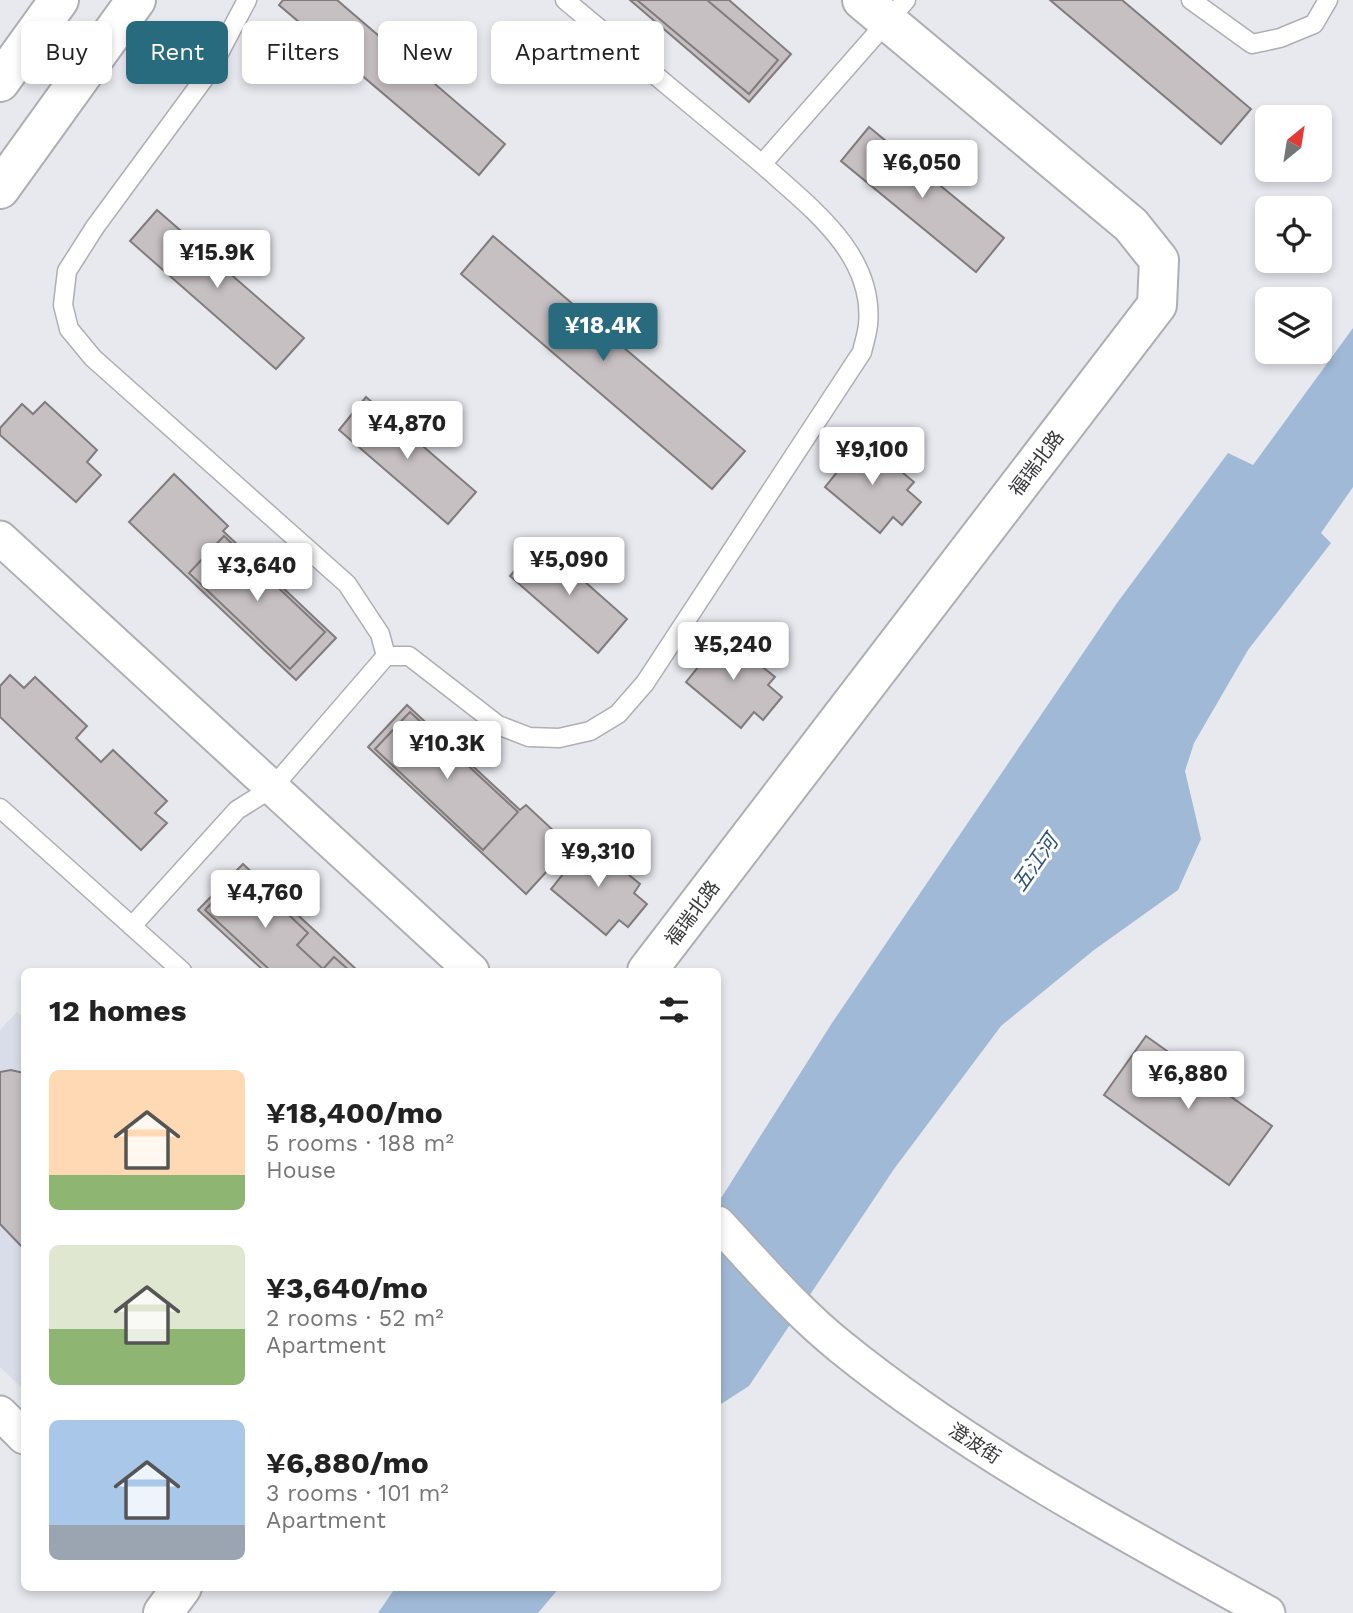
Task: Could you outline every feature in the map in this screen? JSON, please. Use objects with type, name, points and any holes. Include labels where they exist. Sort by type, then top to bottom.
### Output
[{"type":"street","points":[[0,82],[59,0]]},
{"type":"street","points":[[0,189],[136,0]]},
{"type":"street","name":"福瑞北路","points":[[649,968],[1157,305],[1159,260],[1131,225],[885,7]]},
{"type":"street","points":[[0,538],[469,968]]},
{"type":"street","name":"澄波街","points":[[721,1226],[810,1320],[841,1347],[965,1438],[1083,1511],[1268,1613]]},
{"type":"street","points":[[0,1413],[21,1434]]},
{"type":"street","points":[[163,1613],[178,1591]]},
{"type":"lane","points":[[247,0],[209,72],[95,227],[67,271],[63,305],[69,329],[93,358],[347,584],[380,634],[386,656]]},
{"type":"lane","points":[[132,926],[237,810],[272,788],[386,656],[409,656],[498,725],[529,737],[559,738],[590,731],[618,714],[645,683],[862,352],[868,324],[866,296],[856,264],[843,243],[821,217],[762,164],[565,0]]},
{"type":"lane","points":[[1191,0],[1252,44],[1280,38],[1314,24],[1328,0]]},
{"type":"lane","points":[[762,164],[885,7]]},
{"type":"lane","points":[[0,808],[179,968]]},
{"type":"shaded area","points":[[17,1012],[21,1015],[21,1387],[0,1367],[0,1030]]},
{"type":"water","name":"五江河","points":[[1353,328],[1353,487],[1321,533],[1331,543],[1248,650],[1194,743],[1185,771],[1201,839],[1178,890],[1094,950],[1001,1026],[894,1169],[749,1386],[721,1404],[721,1198],[832,1023],[1117,603],[1228,453],[1253,465],[1327,364],[1332,364],[1332,357]]},
{"type":"water","points":[[393,1591],[557,1591],[538,1613],[378,1613]]},
{"type":"building","points":[[283,0],[337,0],[362,21],[298,21],[279,5]]},
{"type":"building","points":[[630,0],[729,0],[791,54],[749,102],[664,29],[664,21],[654,21]]},
{"type":"building","points":[[637,0],[707,0],[778,60],[749,94]]},
{"type":"building","points":[[1050,0],[1122,0],[1251,109],[1221,144]]},
{"type":"building","points":[[364,23],[378,35],[378,84],[435,84],[505,144],[479,175],[364,77]]},
{"type":"building","points":[[869,127],[1004,238],[976,272],[841,161]]},
{"type":"building","points":[[157,210],[304,338],[276,369],[130,241]]},
{"type":"building","points":[[493,236],[745,451],[712,489],[461,274]]},
{"type":"building","points":[[366,397],[476,492],[448,524],[339,430]]},
{"type":"building","points":[[45,402],[97,450],[87,462],[101,475],[76,502],[0,435],[0,428],[22,404],[33,414]]},
{"type":"building","points":[[849,442],[862,453],[869,445],[914,482],[907,490],[921,502],[902,525],[893,517],[880,533],[825,487],[838,471],[831,465]]},
{"type":"building","points":[[174,474],[228,526],[223,531],[336,638],[296,680],[129,522]]},
{"type":"building","points":[[224,536],[325,632],[290,669],[189,573]]},
{"type":"building","points":[[540,542],[627,619],[598,653],[510,576]]},
{"type":"building","points":[[710,637],[723,648],[729,640],[775,677],[768,685],[782,697],[763,720],[754,712],[741,728],[686,682],[699,666],[691,660]]},
{"type":"building","points":[[10,675],[24,688],[35,677],[87,726],[76,738],[101,762],[113,750],[167,801],[155,813],[167,823],[141,850],[0,717],[0,686]]},
{"type":"building","points":[[407,705],[520,810],[526,805],[570,846],[526,894],[368,747]]},
{"type":"building","points":[[410,712],[518,812],[483,850],[375,749]]},
{"type":"building","points":[[576,845],[588,855],[595,847],[640,884],[634,893],[647,904],[628,927],[619,920],[606,935],[551,889],[564,873],[556,867]]},
{"type":"building","points":[[243,864],[355,968],[261,968],[198,910]]},
{"type":"building","points":[[232,882],[246,894],[256,884],[308,933],[297,945],[322,968],[268,968],[205,910]]},
{"type":"building","points":[[334,957],[347,968],[324,968]]},
{"type":"building","points":[[1146,1036],[1272,1126],[1229,1185],[1104,1095]]},
{"type":"building","points":[[11,1070],[21,1072],[21,1246],[0,1224],[0,1072]]}]
